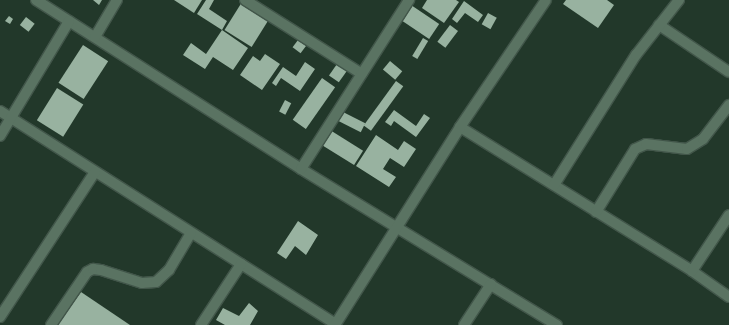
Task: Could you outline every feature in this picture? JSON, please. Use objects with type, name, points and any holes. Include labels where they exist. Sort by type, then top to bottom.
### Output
[{"type":"street","points":[[36,0],[301,169],[557,325]]},
{"type":"street","points":[[94,37],[117,0]]},
{"type":"street","points":[[245,0],[362,74]]},
{"type":"street","points":[[301,169],[410,0]]},
{"type":"street","points":[[0,112],[335,325],[396,226],[460,127],[546,0]]},
{"type":"street","points":[[554,185],[636,55],[679,0]]},
{"type":"street","points":[[0,136],[69,21]]},
{"type":"street","points":[[659,25],[729,72]]},
{"type":"street","points":[[596,212],[635,149],[646,144],[687,149],[703,139],[729,104]]},
{"type":"street","points":[[460,127],[692,271],[729,296]]},
{"type":"street","points":[[0,317],[96,172]]},
{"type":"street","points":[[692,271],[729,215]]},
{"type":"street","points":[[51,325],[87,272],[93,269],[101,270],[142,283],[156,282],[169,270],[191,233]]},
{"type":"street","points":[[201,325],[241,264]]},
{"type":"street","points":[[464,325],[491,284]]},
{"type":"building","points":[[93,0],[102,0],[99,5]]},
{"type":"building","points":[[174,0],[202,0],[194,13]]},
{"type":"building","points":[[206,0],[214,0],[209,9],[227,21],[222,30],[197,14]]},
{"type":"building","points":[[427,0],[456,0],[459,2],[444,23],[422,8]]},
{"type":"building","points":[[566,0],[607,0],[614,5],[598,28],[563,4]]},
{"type":"building","points":[[464,1],[483,15],[478,22],[465,13],[457,23],[452,19]]},
{"type":"building","points":[[242,2],[269,19],[252,47],[225,30]]},
{"type":"building","points":[[411,5],[439,24],[429,39],[401,20]]},
{"type":"building","points":[[488,13],[497,18],[490,29],[482,24]]},
{"type":"building","points":[[9,16],[13,19],[10,24],[5,21]]},
{"type":"building","points":[[26,17],[35,24],[29,32],[20,25]]},
{"type":"building","points":[[450,25],[458,31],[445,48],[437,42]]},
{"type":"building","points":[[222,30],[248,48],[233,70],[213,57],[205,69],[183,55],[191,43],[206,54]]},
{"type":"building","points":[[423,38],[428,41],[417,59],[412,56]]},
{"type":"building","points":[[298,40],[306,46],[301,53],[293,47]]},
{"type":"building","points":[[83,45],[108,61],[84,99],[58,83]]},
{"type":"building","points":[[265,54],[280,64],[262,90],[240,75],[253,56],[260,61]]},
{"type":"building","points":[[390,61],[402,71],[395,80],[383,69]]},
{"type":"building","points":[[305,62],[315,69],[300,91],[281,78],[276,86],[272,83],[283,67],[296,76]]},
{"type":"building","points":[[337,64],[347,71],[339,82],[329,75]]},
{"type":"building","points":[[322,78],[335,87],[306,129],[293,120]]},
{"type":"building","points":[[396,81],[403,86],[371,131],[364,125]]},
{"type":"building","points":[[57,88],[83,104],[63,137],[37,120]]},
{"type":"building","points":[[285,100],[291,103],[285,115],[279,112]]},
{"type":"building","points":[[394,110],[416,126],[424,114],[430,118],[416,137],[394,121],[391,126],[385,122]]},
{"type":"building","points":[[343,112],[365,123],[361,132],[338,121]]},
{"type":"building","points":[[330,130],[363,151],[354,165],[321,144]]},
{"type":"building","points":[[376,135],[398,150],[404,141],[416,149],[404,167],[390,158],[383,169],[396,177],[389,187],[356,166]]},
{"type":"building","points":[[298,221],[318,235],[306,255],[295,246],[286,259],[277,253]]},
{"type":"building","points":[[81,292],[130,325],[57,325]]},
{"type":"building","points":[[249,303],[258,311],[250,325],[225,325],[216,320],[223,308],[239,316]]}]
